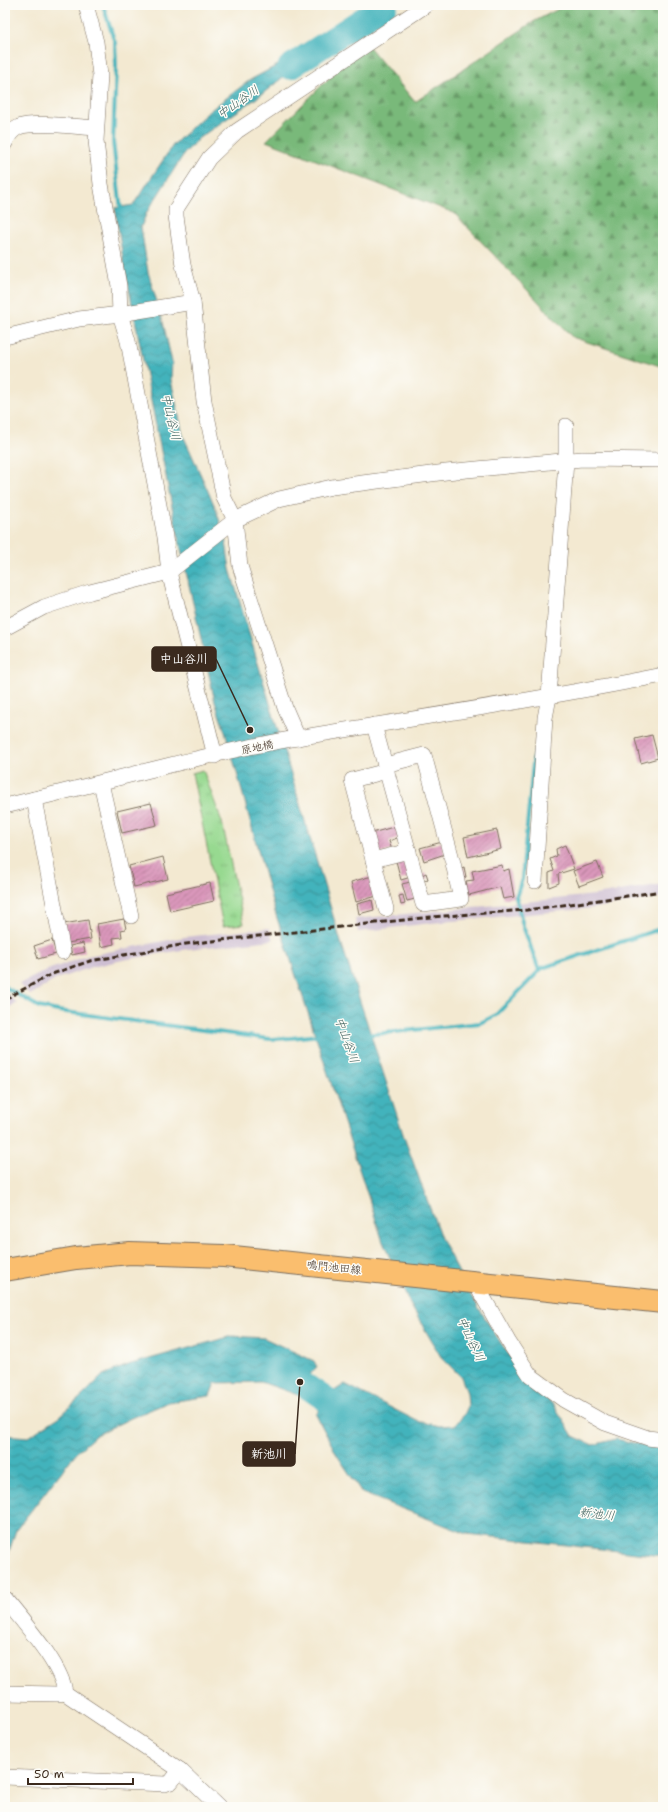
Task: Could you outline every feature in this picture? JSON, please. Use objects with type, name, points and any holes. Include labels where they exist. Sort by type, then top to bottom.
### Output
[{"type":"main road","name":"鳴門池田線","points":[[5,1270],[76,1258],[130,1253],[224,1256],[663,1302]]},
{"type":"street","points":[[86,5],[96,42],[100,75],[96,128],[101,184],[125,313],[128,341],[165,537],[219,755]]},
{"type":"street","points":[[294,739],[240,566],[224,498],[204,401],[176,209],[209,158],[236,131],[426,5]]},
{"type":"street","points":[[5,143],[10,133],[19,127],[38,125],[96,128]]},
{"type":"street","points":[[5,337],[79,319],[190,303]]},
{"type":"street","points":[[535,881],[545,718],[549,697],[566,461],[566,426]]},
{"type":"street","points":[[5,628],[44,607],[90,592],[173,569],[231,523],[279,499],[332,487],[446,472],[582,459],[663,460]]},
{"type":"street","name":"原地橋","points":[[5,806],[219,755],[294,739],[549,697],[663,675]]},
{"type":"street","points":[[374,725],[386,768],[409,851],[423,904],[461,899],[454,862],[424,755],[386,768],[352,780],[386,909]]},
{"type":"street","points":[[101,783],[131,916]]},
{"type":"street","points":[[34,799],[63,952]]},
{"type":"street","points":[[373,860],[409,851]]},
{"type":"street","points":[[470,1281],[530,1375],[564,1400],[605,1422],[648,1438],[663,1440]]},
{"type":"street","points":[[5,1599],[44,1649],[64,1685],[65,1693]]},
{"type":"street","points":[[5,1693],[65,1693],[180,1770],[219,1807]]},
{"type":"street","points":[[5,1778],[165,1784],[171,1782],[180,1770]]},
{"type":"shaded area","points":[[663,884],[663,897],[595,908],[431,923],[358,932],[355,919],[595,895]]},
{"type":"shaded area","points":[[269,928],[273,940],[188,949],[92,967],[57,979],[30,995],[19,984],[50,969],[87,956],[184,937]]},
{"type":"shaded area","points":[[5,992],[17,1003],[5,1010]]},
{"type":"green space","points":[[566,5],[663,5],[663,367],[572,337],[454,213],[266,141],[365,42],[415,102],[533,22]]},
{"type":"green space","points":[[203,770],[222,822],[244,924],[223,926],[192,773]]},
{"type":"water","points":[[339,32],[261,95],[199,138],[184,154],[147,212],[141,227],[148,272],[163,322],[172,362],[171,380],[183,435],[216,509],[226,542],[230,569],[340,939],[404,1137],[441,1238],[470,1294],[526,1381],[554,1405],[573,1436],[593,1445],[616,1439],[663,1449],[663,1556],[467,1534],[362,1493],[337,1455],[316,1415],[328,1395],[345,1384],[417,1421],[440,1426],[455,1425],[464,1415],[468,1406],[467,1393],[461,1377],[441,1357],[410,1304],[383,1242],[275,912],[229,744],[215,702],[175,522],[123,259],[115,208],[133,205],[173,145],[208,112],[250,80]]},
{"type":"water","points":[[232,1336],[264,1338],[314,1361],[317,1367],[312,1372],[298,1395],[261,1382],[215,1383],[210,1396],[169,1402],[96,1435],[76,1453],[16,1530],[5,1560],[5,1435],[28,1437],[59,1417],[103,1375],[131,1364]]},
{"type":"building","points":[[652,735],[658,758],[641,763],[635,739]]},
{"type":"building","points":[[151,803],[157,825],[122,833],[117,811]]},
{"type":"building","points":[[397,826],[400,837],[389,841],[392,850],[379,854],[372,833]]},
{"type":"building","points":[[497,830],[501,849],[468,857],[464,837]]},
{"type":"building","points":[[442,842],[445,854],[424,861],[420,848]]},
{"type":"building","points":[[565,845],[574,869],[558,874],[559,883],[549,887],[549,873],[554,871],[550,859],[557,856],[556,849]]},
{"type":"building","points":[[163,857],[168,879],[134,887],[129,866]]},
{"type":"building","points":[[406,859],[411,877],[401,880],[396,861]]},
{"type":"building","points":[[597,862],[603,877],[579,886],[573,871]]},
{"type":"building","points":[[502,865],[503,871],[509,869],[514,897],[503,899],[500,887],[469,895],[466,881],[474,880],[472,871]]},
{"type":"building","points":[[464,867],[466,877],[460,879],[458,869]]},
{"type":"building","points":[[426,873],[428,879],[424,881],[422,875]]},
{"type":"building","points":[[372,876],[377,896],[356,902],[351,882]]},
{"type":"building","points":[[410,882],[415,899],[407,901],[402,884]]},
{"type":"building","points":[[210,883],[214,901],[170,911],[166,893]]},
{"type":"building","points":[[403,895],[405,904],[401,905],[399,896]]},
{"type":"building","points":[[372,900],[374,910],[359,914],[357,904]]},
{"type":"building","points":[[124,919],[126,929],[121,930],[122,937],[113,938],[114,944],[101,947],[97,924]]},
{"type":"building","points":[[88,920],[91,939],[67,943],[63,924]]},
{"type":"building","points":[[52,940],[56,954],[38,959],[34,946]]},
{"type":"building","points":[[83,943],[85,952],[72,955],[70,946]]},
{"type":"waterway","points":[[103,5],[115,43],[116,66],[113,142],[121,210]]},
{"type":"waterway","name":"中山谷川","points":[[290,67],[385,5]]},
{"type":"waterway","points":[[534,754],[522,879],[516,897],[523,926],[539,970]]},
{"type":"waterway","points":[[366,1035],[480,1023],[496,1015],[542,968],[663,928]]},
{"type":"waterway","points":[[5,987],[39,1007],[58,1011],[270,1039],[320,1035]]},
{"type":"waterway","name":"新池川","points":[[272,1371],[300,1382],[352,1417]]},
{"type":"railway","points":[[5,999],[52,974],[90,961],[186,944],[431,917],[527,910],[663,891]]},
{"type":"place","name":"中山谷川","points":[[250,730]]},
{"type":"place","name":"新池川","points":[[300,1382]]}]
